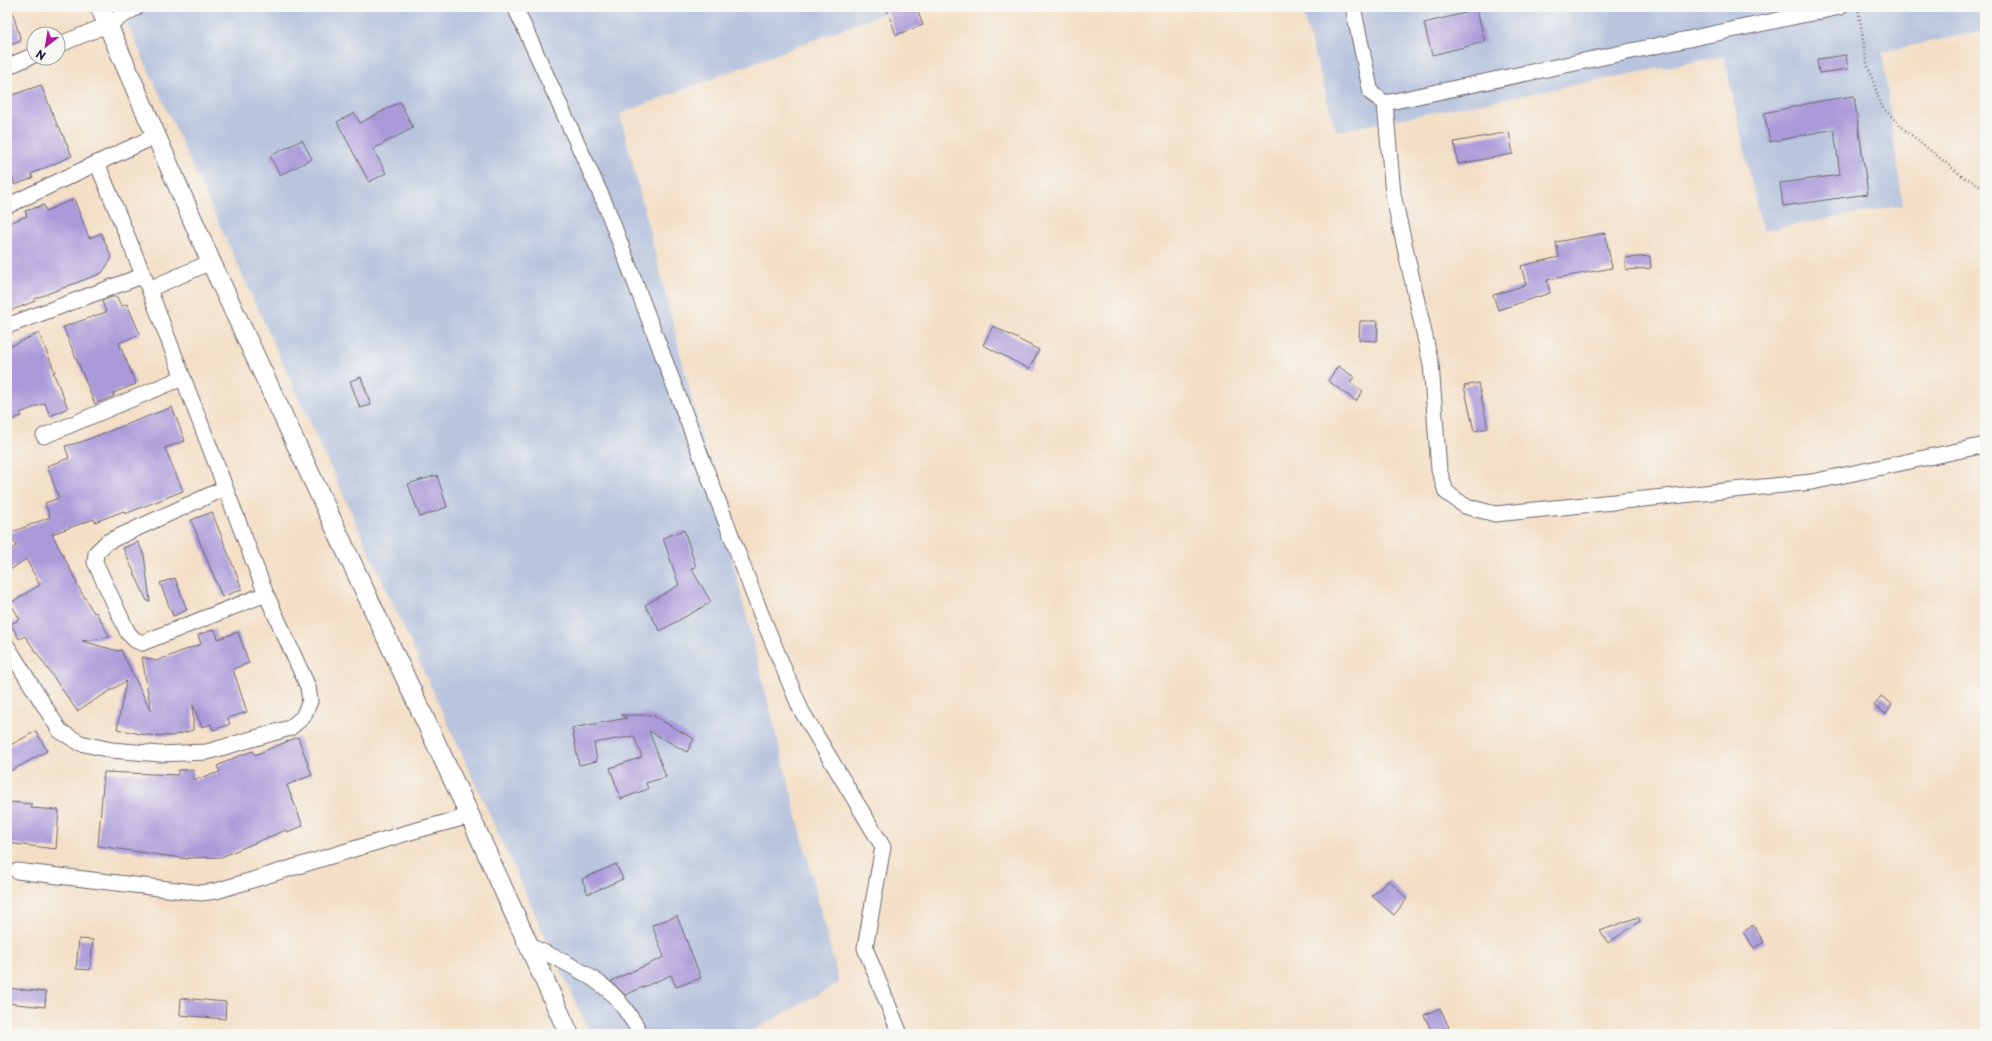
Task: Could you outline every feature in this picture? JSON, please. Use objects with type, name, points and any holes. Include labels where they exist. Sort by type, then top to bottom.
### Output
[{"type":"main road","points":[[100,7],[211,262],[470,816],[569,1034]]},
{"type":"street","points":[[66,42],[107,25],[137,7]]},
{"type":"street","points":[[516,7],[606,206],[761,614],[801,710],[883,847],[865,948],[900,1034]]},
{"type":"street","points":[[1353,7],[1371,94],[1385,103],[1840,7]]},
{"type":"street","points":[[7,67],[26,59]]},
{"type":"street","points":[[1385,103],[1393,194],[1431,364],[1439,470],[1446,492],[1465,506],[1495,514],[1812,482],[1985,445]]},
{"type":"street","points":[[7,206],[97,162],[156,136]]},
{"type":"street","points":[[7,646],[60,731],[80,743],[111,750],[160,754],[207,752],[290,728],[303,717],[310,701],[308,686],[266,594],[146,282],[97,162]]},
{"type":"street","points":[[7,326],[211,262]]},
{"type":"street","points":[[44,436],[182,378]]},
{"type":"street","points":[[225,488],[107,542],[96,553],[95,562],[128,633],[135,640],[142,643],[266,594]]},
{"type":"street","points":[[17,871],[201,893],[216,892],[410,832],[470,816]]},
{"type":"street","points":[[529,946],[559,960],[609,990],[631,1016],[641,1034]]},
{"type":"path","points":[[1858,7],[1866,59],[1881,106],[1905,130],[1962,176],[1985,188]]},
{"type":"shaded area","points":[[122,7],[900,7],[620,114],[839,983],[747,1034],[590,1034],[131,32]]},
{"type":"shaded area","points":[[1301,7],[1985,7],[1985,30],[1882,52],[1903,205],[1762,231],[1724,56],[1336,131]]},
{"type":"building","points":[[7,7],[11,7],[21,41],[7,46]]},
{"type":"building","points":[[886,7],[916,7],[923,25],[896,35]]},
{"type":"building","points":[[1463,7],[1476,7],[1485,42],[1432,55],[1424,23],[1465,13]]},
{"type":"building","points":[[1846,55],[1848,69],[1819,73],[1817,59]]},
{"type":"building","points":[[41,85],[58,127],[59,126],[72,156],[31,174],[33,178],[15,185],[7,162],[7,97]]},
{"type":"building","points":[[1854,96],[1868,194],[1783,206],[1780,183],[1840,175],[1834,129],[1770,142],[1764,113],[1820,101]]},
{"type":"building","points":[[400,102],[413,128],[373,149],[386,173],[369,182],[337,122],[354,113],[360,123]]},
{"type":"building","points":[[1509,132],[1513,154],[1458,164],[1454,142]]},
{"type":"building","points":[[302,140],[312,159],[280,175],[270,156]]},
{"type":"building","points":[[74,199],[89,238],[101,233],[112,258],[102,273],[34,299],[35,301],[7,312],[7,224],[27,216],[25,211],[44,205],[46,211]]},
{"type":"building","points":[[1605,233],[1612,268],[1547,280],[1550,293],[1498,310],[1493,295],[1526,285],[1521,266],[1559,257],[1556,242]]},
{"type":"building","points":[[1650,256],[1651,268],[1626,270],[1625,258]]},
{"type":"building","points":[[112,297],[117,297],[121,306],[127,304],[140,334],[119,343],[136,384],[113,393],[114,396],[95,404],[63,327],[106,312],[102,301]]},
{"type":"building","points":[[1360,321],[1378,321],[1377,341],[1359,340]]},
{"type":"building","points":[[993,326],[1039,350],[1029,369],[983,345]]},
{"type":"building","points":[[39,333],[68,408],[50,416],[45,403],[20,413],[22,416],[7,422],[7,348]]},
{"type":"building","points":[[1338,366],[1354,377],[1350,382],[1363,391],[1356,401],[1328,381]]},
{"type":"building","points":[[361,377],[371,405],[360,408],[350,381]]},
{"type":"building","points":[[1478,383],[1488,428],[1474,431],[1464,386]]},
{"type":"building","points":[[172,407],[185,441],[165,448],[183,491],[125,514],[124,511],[95,522],[94,519],[52,534],[77,582],[76,583],[94,613],[96,612],[110,637],[82,641],[118,651],[121,650],[151,711],[142,657],[156,661],[201,644],[198,635],[215,629],[218,639],[238,632],[249,663],[233,669],[247,712],[228,718],[230,724],[213,730],[211,724],[202,727],[193,705],[193,730],[172,736],[145,735],[117,729],[126,681],[77,711],[25,636],[19,639],[11,624],[20,619],[10,603],[40,585],[26,559],[7,572],[7,552],[16,546],[10,533],[50,517],[45,503],[59,498],[47,466],[69,458],[65,446],[81,442]]},
{"type":"building","points":[[437,475],[447,507],[420,517],[408,484]]},
{"type":"building","points":[[212,512],[242,589],[222,597],[191,520]]},
{"type":"building","points":[[684,530],[696,567],[691,568],[711,602],[660,631],[645,605],[679,585],[663,538]]},
{"type":"building","points":[[138,542],[144,555],[150,601],[147,601],[123,548]]},
{"type":"building","points":[[175,578],[187,610],[173,616],[160,583]]},
{"type":"building","points":[[1881,696],[1892,704],[1886,714],[1874,706]]},
{"type":"building","points":[[621,715],[652,715],[694,739],[687,752],[649,731],[666,777],[646,783],[648,789],[621,799],[610,768],[642,757],[634,736],[594,743],[597,761],[579,765],[572,728],[627,718]]},
{"type":"building","points":[[36,731],[47,751],[7,773],[7,747]]},
{"type":"building","points":[[298,737],[312,775],[287,785],[303,826],[287,832],[286,830],[221,857],[188,859],[98,846],[104,772],[178,775],[178,770],[193,770],[193,780],[220,772],[217,766],[236,757],[253,751],[255,755]]},
{"type":"building","points":[[9,802],[32,804],[31,808],[59,810],[56,849],[7,843]]},
{"type":"building","points":[[616,864],[623,879],[588,894],[582,879]]},
{"type":"building","points":[[1389,880],[1407,899],[1394,915],[1372,896]]},
{"type":"building","points":[[677,916],[701,978],[676,987],[671,975],[625,995],[611,981],[664,957],[652,925]]},
{"type":"building","points":[[1638,917],[1640,921],[1608,943],[1600,931]]},
{"type":"building","points":[[1753,925],[1764,942],[1754,948],[1743,932]]},
{"type":"building","points":[[79,939],[93,940],[90,970],[76,969]]},
{"type":"building","points":[[7,988],[46,992],[45,1007],[7,1003]]},
{"type":"building","points":[[181,998],[226,1002],[225,1019],[180,1015]]},
{"type":"building","points":[[1440,1008],[1452,1034],[1433,1034],[1424,1015]]}]
